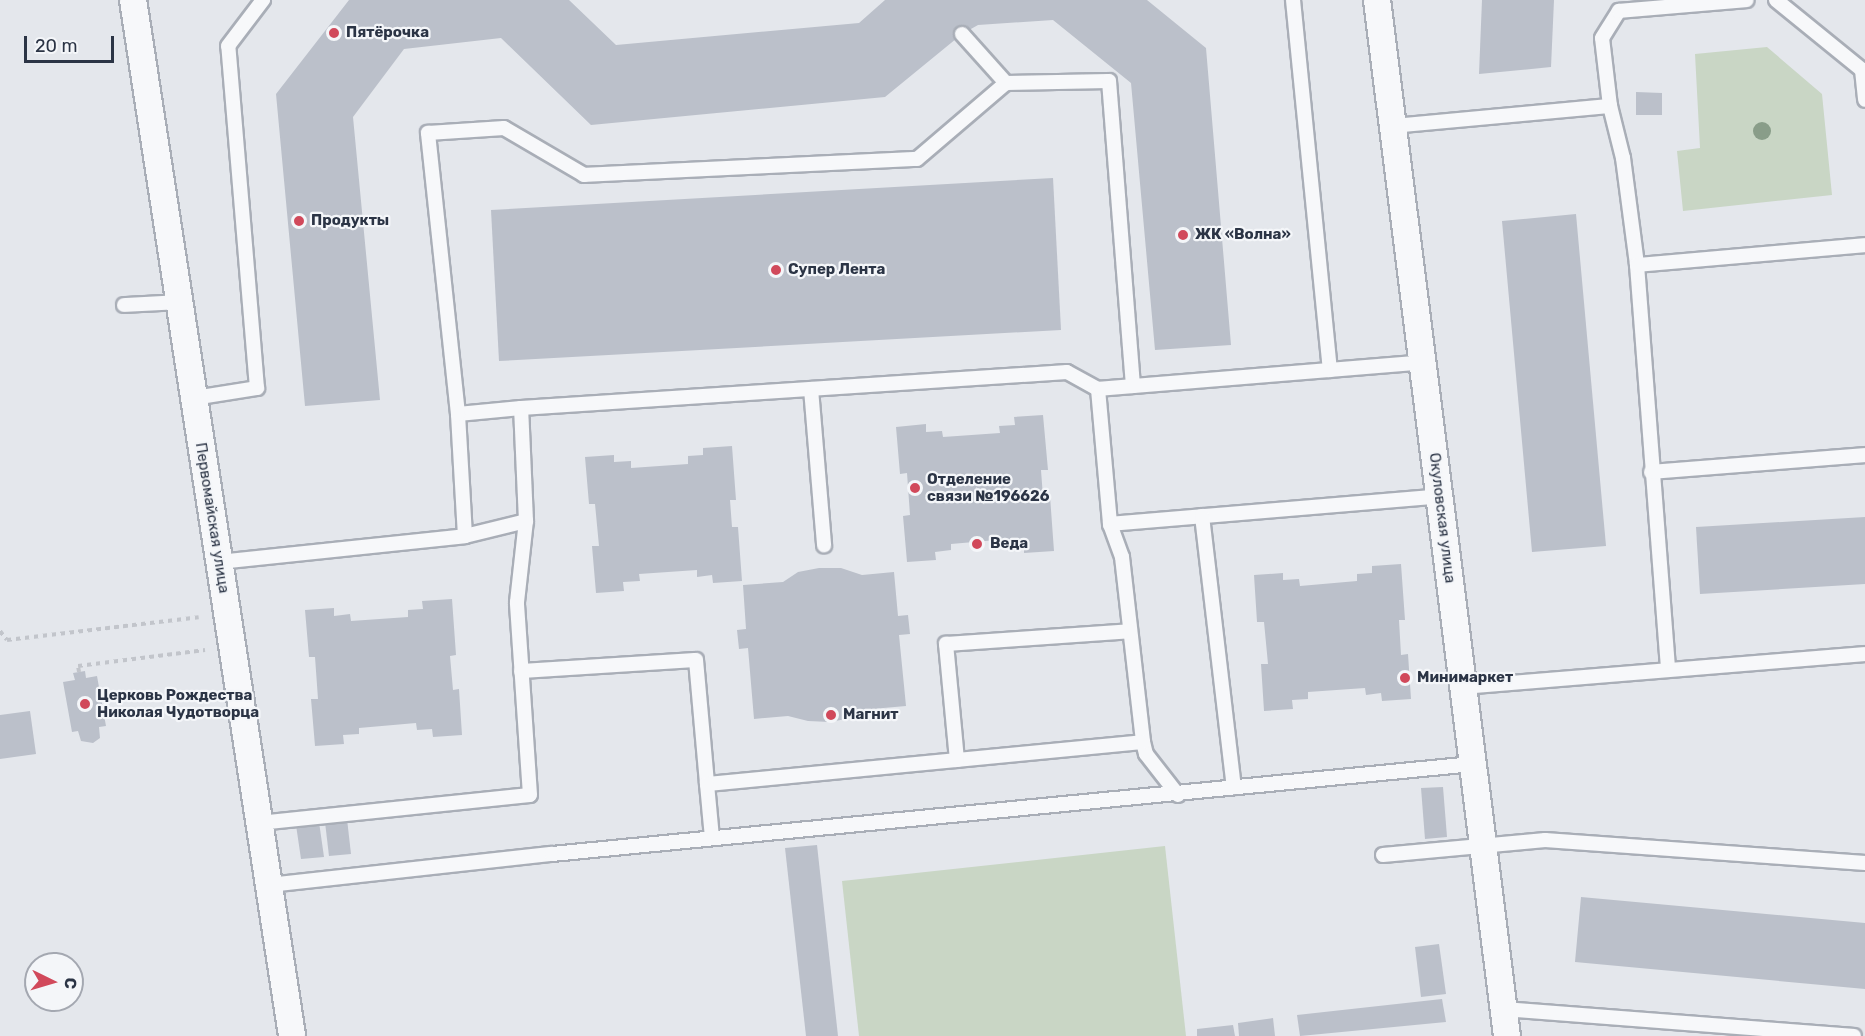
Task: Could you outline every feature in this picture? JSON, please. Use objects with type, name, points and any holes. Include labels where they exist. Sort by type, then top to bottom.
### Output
[{"type":"street","name":"Первомайская улица","points":[[133,0],[292,1036]]},
{"type":"street","name":"Окуловская улица","points":[[1377,0],[1507,1036]]},
{"type":"lane","points":[[194,398],[256,388],[228,46],[262,0]]},
{"type":"lane","points":[[1293,0],[1330,370]]},
{"type":"lane","points":[[1668,668],[1651,472],[1637,265],[1623,158],[1610,106],[1602,38],[1619,11],[1747,0]]},
{"type":"lane","points":[[1776,0],[1864,70],[1865,100]]},
{"type":"lane","points":[[962,34],[1006,83]]},
{"type":"lane","points":[[465,536],[458,414],[428,133],[504,128],[584,175],[917,159],[1006,83],[1109,81],[1133,386]]},
{"type":"lane","points":[[1393,126],[1610,106]]},
{"type":"lane","points":[[1637,265],[1865,245]]},
{"type":"lane","points":[[124,305],[179,302]]},
{"type":"lane","points":[[458,414],[1067,372],[1098,389],[1423,362]]},
{"type":"lane","points":[[811,389],[824,545]]},
{"type":"lane","points":[[1098,389],[1110,524],[1122,557],[1143,742],[1146,754],[1178,795]]},
{"type":"lane","points":[[259,823],[530,795],[517,602],[526,521],[521,408]]},
{"type":"lane","points":[[1651,472],[1865,455]]},
{"type":"lane","points":[[1110,524],[1440,496]]},
{"type":"lane","points":[[1202,516],[1234,787]]},
{"type":"lane","points":[[219,562],[465,536],[526,521]]},
{"type":"lane","points":[[957,760],[946,644],[1130,631]]},
{"type":"lane","points":[[1463,687],[1668,668],[1865,654]]},
{"type":"lane","points":[[521,671],[696,660],[712,838]]},
{"type":"lane","points":[[707,784],[1143,742]]},
{"type":"lane","points":[[269,885],[712,838],[1178,795],[1234,787],[1473,764]]},
{"type":"lane","points":[[1383,855],[1545,840],[1865,863]]},
{"type":"lane","points":[[1504,1010],[1854,1036]]},
{"type":"path","points":[[0,631],[7,640],[227,614]]},
{"type":"path","points":[[79,672],[78,666],[232,647]]},
{"type":"green space","points":[[1767,47],[1822,94],[1832,195],[1683,211],[1677,151],[1700,148],[1695,54]]},
{"type":"green space","points":[[1165,846],[1186,1036],[859,1036],[842,881]]},
{"type":"building","name":"ЖК «Волна»","points":[[349,0],[569,0],[616,45],[859,23],[885,0],[1147,0],[1206,48],[1231,345],[1155,350],[1131,83],[1053,20],[978,25],[962,34],[885,97],[591,125],[501,38],[404,49],[353,117],[380,400],[305,406],[276,94]]},
{"type":"building","points":[[1482,0],[1554,0],[1551,67],[1479,74]]},
{"type":"building","points":[[1636,92],[1662,93],[1662,115],[1636,115]]},
{"type":"building","name":"Супер Лента","points":[[1053,178],[1061,330],[499,361],[491,210]]},
{"type":"building","points":[[1576,214],[1606,546],[1532,552],[1502,221]]},
{"type":"building","points":[[1043,415],[1048,470],[1041,470],[1043,497],[1050,496],[1054,551],[1024,553],[1024,545],[1008,546],[1008,539],[951,544],[951,550],[935,552],[936,560],[907,562],[903,516],[910,515],[907,473],[900,474],[896,427],[926,424],[926,432],[942,431],[943,437],[1000,433],[999,426],[1015,425],[1014,417]]},
{"type":"building","points":[[732,446],[736,500],[730,500],[732,527],[738,527],[742,581],[713,583],[712,575],[697,577],[697,570],[639,574],[640,581],[623,582],[624,591],[596,593],[592,546],[599,546],[595,504],[589,504],[585,457],[614,455],[614,462],[631,461],[631,468],[688,464],[688,456],[703,455],[703,448]]},
{"type":"building","points":[[1865,517],[1865,584],[1700,594],[1696,527]]},
{"type":"building","points":[[1401,564],[1405,620],[1399,620],[1401,655],[1408,654],[1411,699],[1382,701],[1381,693],[1366,695],[1365,688],[1308,692],[1308,699],[1292,700],[1293,709],[1264,711],[1261,664],[1268,664],[1264,622],[1257,622],[1254,575],[1283,573],[1283,580],[1299,579],[1300,586],[1357,581],[1357,574],[1372,573],[1372,566]]},
{"type":"building","points":[[819,568],[841,568],[862,575],[894,572],[898,616],[908,615],[910,634],[899,635],[906,706],[872,709],[851,718],[830,722],[808,721],[788,716],[754,719],[748,648],[739,649],[737,630],[746,629],[743,585],[783,582],[798,572]]},
{"type":"building","points":[[452,599],[456,655],[450,656],[453,690],[459,689],[462,735],[433,737],[432,729],[417,730],[416,723],[359,728],[359,734],[343,735],[344,744],[315,746],[311,699],[318,699],[315,657],[309,657],[305,610],[334,608],[334,616],[350,614],[351,621],[408,617],[408,610],[423,609],[422,601]]},
{"type":"building","name":"Церковь Рождества Николая Чудотворца","points":[[85,671],[86,678],[97,676],[106,726],[99,727],[100,738],[93,743],[81,741],[78,731],[72,732],[63,682],[75,680],[73,673]]},
{"type":"building","points":[[30,711],[36,754],[0,759],[0,715]]},
{"type":"building","points":[[1443,787],[1447,837],[1425,839],[1421,788]]},
{"type":"building","points":[[347,819],[351,854],[329,856],[325,822]]},
{"type":"building","points":[[319,822],[324,857],[301,859],[296,825]]},
{"type":"building","points":[[817,845],[838,1036],[806,1036],[785,848]]},
{"type":"building","points":[[1581,897],[1865,923],[1865,989],[1575,962]]},
{"type":"building","points":[[1439,944],[1446,994],[1421,997],[1415,947]]},
{"type":"building","points":[[1442,999],[1446,1022],[1300,1036],[1297,1015]]},
{"type":"building","points":[[1273,1018],[1275,1036],[1239,1036],[1238,1023]]},
{"type":"building","points":[[1233,1025],[1235,1036],[1197,1036],[1197,1029]]},
{"type":"place","name":"Пятёрочка","points":[[334,33]]},
{"type":"place","name":"Продукты","points":[[299,221]]},
{"type":"place","name":"ЖК «Волна»","points":[[1183,235]]},
{"type":"place","name":"Супер Лента","points":[[776,270]]},
{"type":"place","name":"Отделение связи №196626","points":[[915,488]]},
{"type":"place","name":"Веда","points":[[977,544]]},
{"type":"place","name":"Минимаркет","points":[[1405,678]]},
{"type":"place","name":"Церковь Рождества Николая Чудотворца","points":[[85,704]]},
{"type":"place","name":"Магнит","points":[[831,715]]}]
